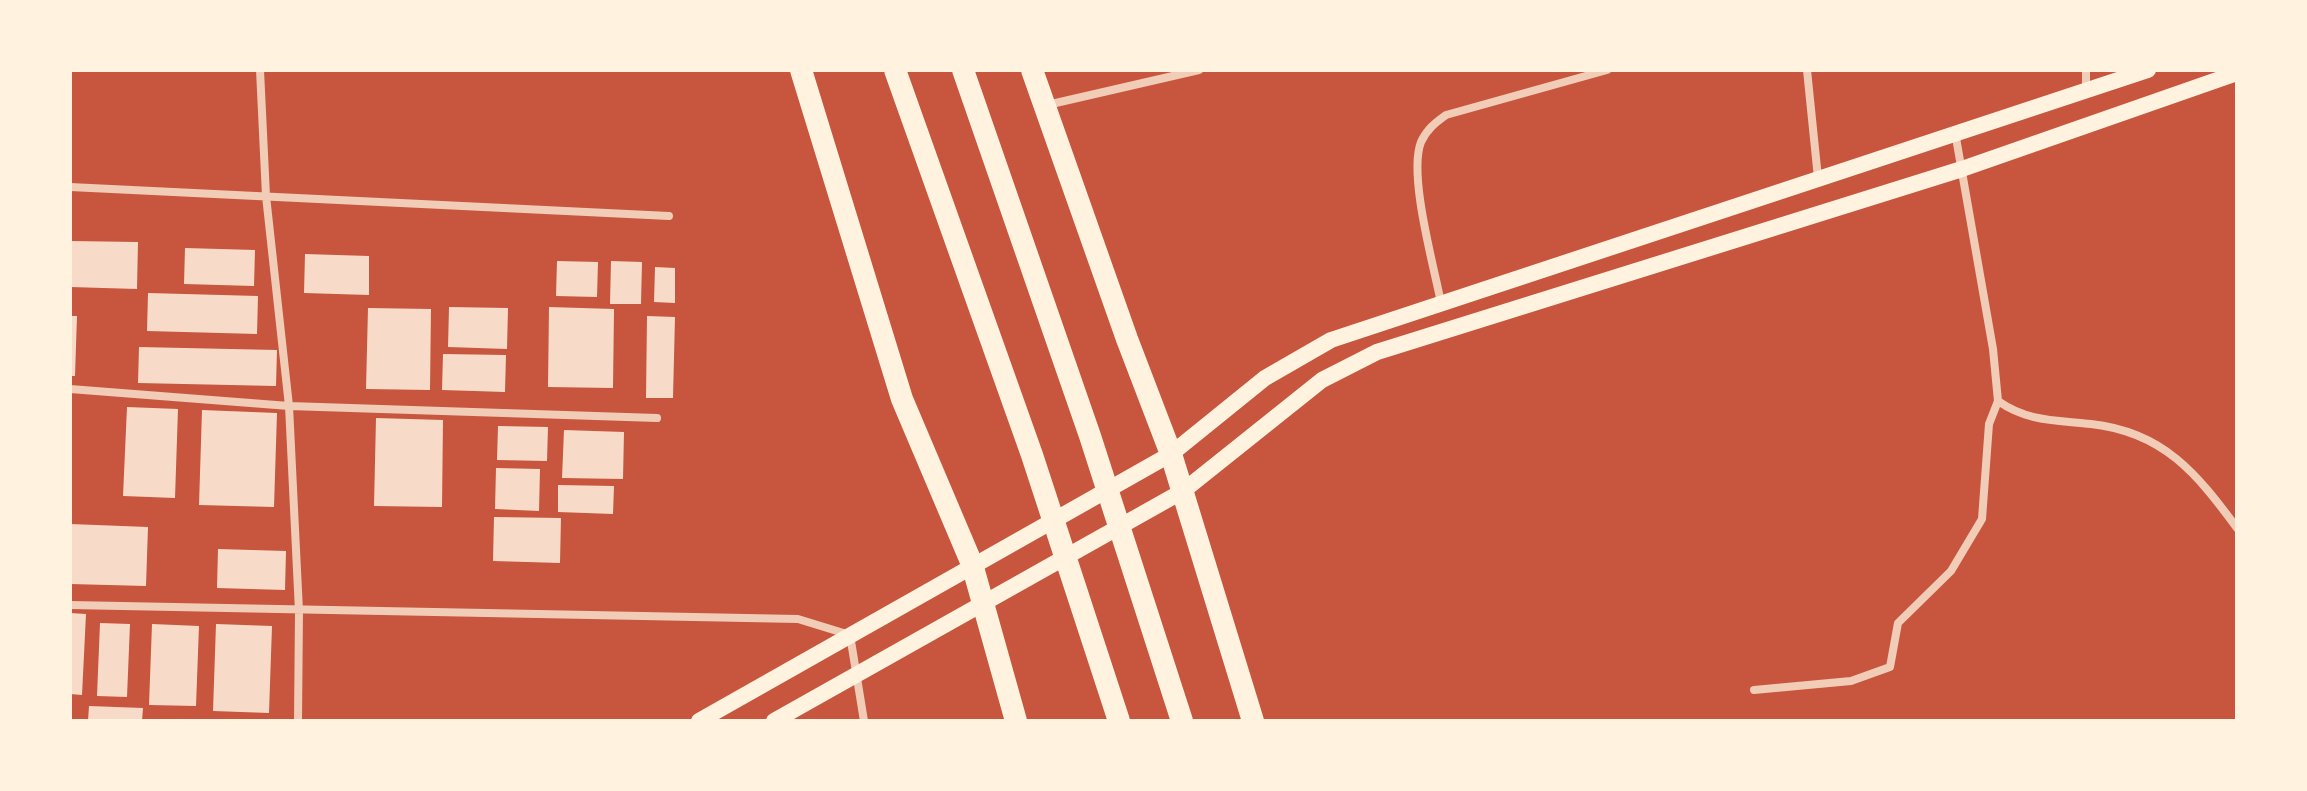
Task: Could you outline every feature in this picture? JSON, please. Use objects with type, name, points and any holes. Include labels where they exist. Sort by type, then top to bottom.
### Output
[{"type":"highway","points":[[801,70],[902,399],[972,564],[1016,721]]},
{"type":"highway","points":[[895,70],[1032,455],[1119,721]]},
{"type":"highway","points":[[963,70],[1090,436],[1182,721]]},
{"type":"highway","points":[[1032,70],[1171,454],[1253,721]]},
{"type":"main road","points":[[699,721],[1171,454],[1265,378],[1331,340],[1955,131],[2148,70]]},
{"type":"main road","points":[[774,721],[1183,491],[1322,380],[1377,352],[1962,169],[2237,73]]},
{"type":"main road","points":[[1369,327],[1377,352]]},
{"type":"street","points":[[260,70],[266,196],[289,406],[299,611],[298,721]]},
{"type":"street","points":[[1045,105],[1199,70]]},
{"type":"street","points":[[1441,303],[1417,177],[1420,145],[1430,126],[1446,115],[1580,74],[1607,70]]},
{"type":"street","points":[[1807,70],[1818,178]]},
{"type":"street","points":[[2086,70],[2086,91]]},
{"type":"street","points":[[1754,690],[1851,681],[1890,667],[1898,623],[1951,571],[1982,519],[1989,424],[1998,401],[1993,349],[1955,131]]},
{"type":"street","points":[[70,187],[669,216]]},
{"type":"street","points":[[70,389],[289,406],[657,418]]},
{"type":"street","points":[[1998,401],[2017,414],[2094,424],[2143,439],[2184,461],[2237,528]]},
{"type":"street","points":[[70,605],[798,619],[850,635],[864,721]]},
{"type":"building","points":[[70,241],[138,242],[137,289],[70,287]]},
{"type":"building","points":[[185,248],[255,250],[254,286],[184,284]]},
{"type":"building","points":[[305,254],[369,256],[369,295],[304,293]]},
{"type":"building","points":[[557,261],[598,262],[597,297],[556,296]]},
{"type":"building","points":[[611,261],[642,262],[641,304],[610,304]]},
{"type":"building","points":[[655,267],[675,268],[675,303],[654,302]]},
{"type":"building","points":[[148,293],[258,296],[257,334],[147,331]]},
{"type":"building","points":[[449,307],[508,308],[507,349],[448,347]]},
{"type":"building","points":[[549,307],[614,309],[613,388],[548,387]]},
{"type":"building","points":[[368,308],[431,309],[430,390],[366,389]]},
{"type":"building","points":[[70,316],[77,316],[75,376],[70,376]]},
{"type":"building","points":[[647,316],[675,317],[673,398],[646,398]]},
{"type":"building","points":[[139,347],[277,350],[276,386],[138,383]]},
{"type":"building","points":[[443,354],[506,355],[505,392],[442,390]]},
{"type":"building","points":[[127,407],[178,409],[175,498],[123,496]]},
{"type":"building","points":[[202,410],[277,413],[274,507],[199,505]]},
{"type":"building","points":[[376,418],[443,420],[442,507],[374,506]]},
{"type":"building","points":[[498,426],[548,427],[547,461],[497,460]]},
{"type":"building","points":[[564,430],[624,432],[623,479],[562,478]]},
{"type":"building","points":[[496,468],[540,469],[539,511],[495,509]]},
{"type":"building","points":[[558,485],[614,486],[613,514],[558,512]]},
{"type":"building","points":[[494,517],[561,518],[560,563],[493,561]]},
{"type":"building","points":[[70,524],[148,527],[146,586],[70,584]]},
{"type":"building","points":[[218,549],[286,551],[285,590],[217,588]]},
{"type":"building","points":[[70,613],[86,614],[82,695],[70,694]]},
{"type":"building","points":[[100,623],[130,624],[127,697],[97,696]]},
{"type":"building","points":[[152,624],[199,626],[196,706],[149,705]]},
{"type":"building","points":[[216,624],[272,626],[269,713],[213,711]]},
{"type":"building","points":[[89,706],[143,708],[142,721],[88,721]]}]
